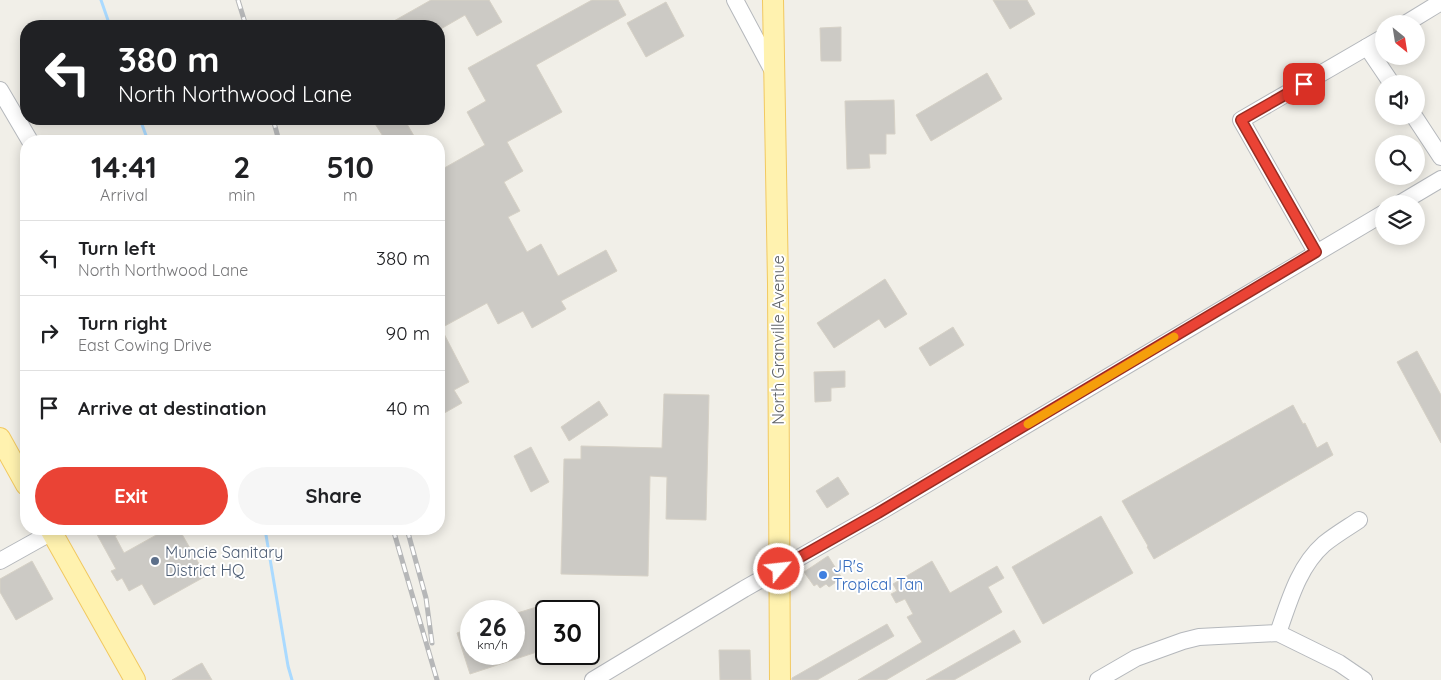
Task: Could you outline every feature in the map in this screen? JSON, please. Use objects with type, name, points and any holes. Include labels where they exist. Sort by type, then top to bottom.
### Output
[{"type":"main road","name":"North Granville Avenue","points":[[774,0],[780,680]]},
{"type":"main road","points":[[0,438],[20,474]]},
{"type":"main road","points":[[53,535],[135,680]]},
{"type":"street","points":[[734,0],[774,73]]},
{"type":"street","points":[[1420,15],[1441,2]]},
{"type":"street","points":[[1316,252],[1241,120],[1375,43]]},
{"type":"street","points":[[1368,47],[1386,75]]},
{"type":"street","points":[[0,90],[20,124]]},
{"type":"street","points":[[1420,125],[1441,157]]},
{"type":"street","points":[[1414,195],[1441,179]]},
{"type":"street","points":[[593,680],[779,569],[894,504],[1375,218]]},
{"type":"street","points":[[1278,633],[1298,581],[1314,554],[1340,532],[1360,520]]},
{"type":"street","points":[[0,561],[44,535]]},
{"type":"street","points":[[1098,680],[1136,658],[1183,641],[1199,637],[1278,633],[1340,663],[1364,680]]},
{"type":"building","points":[[431,0],[489,0],[502,22],[477,36],[465,15],[445,27],[445,20],[396,20]]},
{"type":"building","points":[[592,0],[618,0],[626,15],[536,65],[562,112],[507,142],[523,171],[504,182],[520,211],[508,217],[527,252],[541,244],[558,276],[606,250],[617,271],[561,301],[566,309],[532,328],[523,311],[498,324],[487,303],[445,326],[445,168],[485,145],[467,112],[486,101],[468,68]]},
{"type":"building","points":[[993,0],[1027,0],[1035,14],[1010,29]]},
{"type":"building","points":[[666,2],[684,36],[646,57],[627,23]]},
{"type":"building","points":[[841,27],[841,61],[821,61],[820,28]]},
{"type":"building","points":[[987,73],[1002,99],[931,141],[916,115]]},
{"type":"building","points":[[894,100],[895,134],[886,134],[886,154],[869,154],[870,168],[847,169],[845,101]]},
{"type":"building","points":[[376,125],[408,125],[413,135],[382,135]]},
{"type":"building","points":[[885,279],[907,314],[885,328],[879,319],[834,348],[817,323]]},
{"type":"building","points":[[953,327],[964,345],[930,366],[919,348]]},
{"type":"building","points":[[445,336],[469,382],[454,390],[462,403],[445,413]]},
{"type":"building","points":[[1417,351],[1441,395],[1441,443],[1397,362]]},
{"type":"building","points":[[845,371],[845,387],[831,388],[831,401],[815,402],[814,372]]},
{"type":"building","points":[[664,394],[709,395],[706,520],[666,519],[667,477],[650,476],[648,576],[561,574],[564,459],[581,459],[581,446],[662,448]]},
{"type":"building","points":[[599,401],[608,415],[569,441],[561,427]]},
{"type":"building","points":[[1293,405],[1303,424],[1305,423],[1317,448],[1327,442],[1333,455],[1154,559],[1122,501]]},
{"type":"building","points":[[531,447],[549,482],[531,492],[514,456]]},
{"type":"building","points":[[838,477],[849,494],[827,508],[816,491]]},
{"type":"building","points":[[1101,516],[1133,573],[1043,624],[1012,567]]},
{"type":"building","name":"Muncie Sanitary District HQ","points":[[97,535],[117,535],[115,536],[124,553],[156,535],[182,535],[206,576],[154,605],[142,584],[129,591],[122,578],[117,581],[111,571],[116,569]]},
{"type":"building","name":"JR's Tropical Tan","points":[[828,556],[842,578],[829,587],[826,584],[820,588],[817,584],[814,586],[804,572]]},
{"type":"building","points":[[32,561],[53,599],[16,620],[0,592],[0,579]]},
{"type":"building","points":[[932,561],[950,593],[997,566],[1004,578],[988,587],[1002,612],[886,680],[858,680],[922,642],[907,617],[913,614],[905,599],[896,603],[891,594],[897,591],[893,584]]},
{"type":"building","points":[[535,608],[535,653],[525,656],[525,611]]},
{"type":"building","points":[[887,624],[894,636],[817,680],[792,680],[792,678]]},
{"type":"building","points":[[1014,630],[1021,642],[954,680],[926,680]]},
{"type":"building","points":[[460,632],[460,642],[457,633]]},
{"type":"building","points":[[719,650],[750,650],[751,680],[720,680]]},
{"type":"building","points":[[202,663],[212,680],[172,680],[196,666]]},
{"type":"building","points":[[467,665],[497,665],[470,674]]},
{"type":"waterway","points":[[101,0],[108,20]]},
{"type":"waterway","points":[[142,125],[146,135]]},
{"type":"waterway","points":[[266,535],[292,680]]},
{"type":"railway","points":[[238,0],[244,20]]},
{"type":"railway","points":[[275,125],[277,135]]},
{"type":"railway","points":[[395,535],[437,680]]},
{"type":"railway","points":[[409,535],[426,598],[432,643]]},
{"type":"slow traffic","points":[[1028,424],[1174,337]]},
{"type":"place","name":"Muncie Sanitary District HQ","points":[[155,561]]},
{"type":"place","name":"JR's Tropical Tan","points":[[823,575]]},
{"type":"route","points":[[779,569],[834,539],[1316,252],[1241,120],[1304,84]]}]
